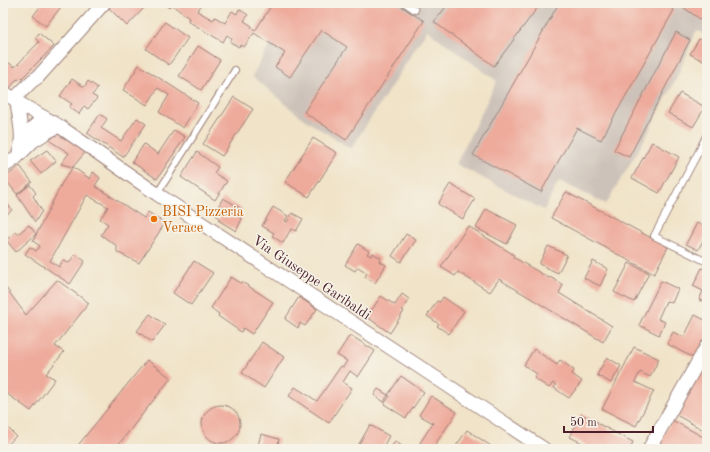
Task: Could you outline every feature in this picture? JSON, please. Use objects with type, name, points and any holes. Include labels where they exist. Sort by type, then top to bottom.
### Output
[{"type":"street","points":[[18,156],[21,142],[21,126],[11,98],[28,94],[38,77],[104,3]]},
{"type":"street","name":"Via Giuseppe Garibaldi","points":[[11,98],[59,126],[157,194],[544,449]]},
{"type":"street","points":[[21,142],[33,127],[47,119]]},
{"type":"street","points":[[3,167],[12,162],[33,141],[59,126]]},
{"type":"street","points":[[649,449],[707,346]]},
{"type":"lane","points":[[406,3],[415,10]]},
{"type":"lane","points":[[157,194],[236,70]]},
{"type":"lane","points":[[707,134],[654,236],[707,262]]},
{"type":"shaded area","points":[[293,3],[707,3],[707,36],[696,31],[678,75],[643,142],[606,204],[559,181],[544,210],[456,164],[497,81],[427,30],[351,149],[301,117],[252,76]]},
{"type":"building","points":[[43,3],[64,3],[46,26],[33,16]]},
{"type":"building","points":[[114,3],[141,3],[145,7],[127,26],[109,8]]},
{"type":"building","points":[[163,3],[203,3],[197,11],[213,20],[215,17],[225,23],[232,11],[237,14],[239,9],[248,15],[244,21],[252,26],[251,28],[255,31],[273,3],[396,3],[424,21],[346,140],[304,112],[347,47],[321,30],[290,77],[275,67],[285,53],[254,33],[244,47],[240,45],[239,47],[230,42],[232,39],[227,35],[223,42],[188,21],[189,18],[172,5],[169,8]]},
{"type":"building","points":[[449,3],[541,3],[494,66],[434,22]]},
{"type":"building","points":[[559,3],[662,3],[674,10],[601,140],[577,128],[541,192],[473,155]]},
{"type":"building","points":[[677,3],[707,3],[707,24]]},
{"type":"building","points":[[165,22],[188,38],[169,65],[146,49]]},
{"type":"building","points":[[676,32],[690,40],[629,157],[614,150]]},
{"type":"building","points":[[39,33],[54,46],[22,78],[16,80],[8,91],[3,88],[3,59],[15,67],[39,42],[35,38]]},
{"type":"building","points":[[699,39],[707,43],[707,63],[690,54]]},
{"type":"building","points":[[198,46],[220,60],[201,90],[179,76]]},
{"type":"building","points":[[139,65],[198,103],[183,128],[159,112],[169,95],[158,88],[147,105],[123,90]]},
{"type":"building","points":[[72,79],[84,87],[88,81],[98,88],[92,95],[97,98],[88,109],[84,106],[79,114],[69,107],[72,104],[60,96]]},
{"type":"building","points":[[680,93],[705,107],[693,127],[668,113]]},
{"type":"building","points":[[234,97],[253,109],[222,156],[203,144]]},
{"type":"building","points":[[100,114],[107,119],[101,128],[121,141],[137,118],[146,124],[123,157],[87,133]]},
{"type":"building","points":[[58,130],[87,150],[73,167],[61,164],[69,153],[50,141]]},
{"type":"building","points":[[174,130],[185,137],[157,179],[132,162],[144,144],[158,154]]},
{"type":"building","points":[[313,138],[337,153],[309,197],[285,182]]},
{"type":"building","points":[[652,142],[679,157],[659,193],[632,178]]},
{"type":"building","points":[[47,150],[56,161],[41,174],[30,161]]},
{"type":"building","points":[[197,152],[218,167],[214,173],[227,181],[215,200],[181,177]]},
{"type":"building","points":[[20,166],[32,182],[17,194],[4,178]]},
{"type":"building","points":[[73,167],[90,179],[93,172],[100,178],[95,186],[144,218],[148,212],[165,223],[139,263],[117,252],[117,246],[101,235],[108,224],[100,219],[108,207],[87,195],[50,261],[59,267],[63,260],[69,263],[75,254],[85,261],[70,284],[25,254],[30,247],[36,251],[40,246],[33,241],[62,183]]},
{"type":"building","points":[[450,184],[475,199],[463,219],[438,204]]},
{"type":"building","points":[[30,185],[36,193],[33,196],[42,211],[35,222],[17,195]]},
{"type":"building","points":[[566,192],[668,247],[654,274],[551,218]]},
{"type":"building","points":[[3,198],[12,210],[3,217]]},
{"type":"building","points":[[223,198],[242,209],[238,216],[242,219],[236,231],[218,220],[220,218],[214,214]]},
{"type":"building","points":[[273,207],[288,216],[285,221],[287,222],[292,213],[303,219],[296,231],[291,229],[283,243],[272,236],[274,233],[262,226]]},
{"type":"building","points":[[486,209],[517,225],[507,244],[476,228]]},
{"type":"building","points":[[697,223],[707,228],[707,233],[698,250],[686,244]]},
{"type":"building","points":[[29,225],[36,234],[16,252],[6,240],[16,232],[18,234]]},
{"type":"building","points":[[468,226],[514,255],[513,257],[563,285],[559,293],[612,326],[603,342],[499,279],[490,292],[458,272],[455,276],[441,267]]},
{"type":"building","points":[[406,234],[416,240],[401,262],[392,256]]},
{"type":"building","points":[[358,244],[369,251],[367,254],[371,256],[373,253],[381,258],[379,261],[386,265],[375,283],[365,277],[367,273],[358,267],[355,271],[345,265]]},
{"type":"building","points":[[548,246],[567,255],[558,273],[539,264]]},
{"type":"building","points":[[194,261],[213,273],[191,305],[173,293]]},
{"type":"building","points":[[593,261],[608,269],[600,286],[584,278]]},
{"type":"building","points":[[629,263],[649,273],[634,302],[614,292]]},
{"type":"building","points":[[702,268],[707,271],[707,303],[699,300],[703,291],[693,286]]},
{"type":"building","points":[[231,277],[241,283],[242,282],[273,302],[252,334],[243,328],[241,332],[218,316],[219,314],[211,308]]},
{"type":"building","points":[[57,280],[89,303],[55,346],[64,352],[46,374],[55,379],[31,411],[3,391],[3,284],[26,315]]},
{"type":"building","points":[[661,281],[678,289],[672,303],[666,301],[658,319],[665,322],[659,335],[639,325]]},
{"type":"building","points":[[402,294],[409,299],[402,310],[404,311],[390,333],[367,317],[381,296],[395,305]]},
{"type":"building","points":[[299,297],[317,309],[305,326],[300,323],[298,328],[285,319]]},
{"type":"building","points":[[443,297],[464,311],[449,334],[437,326],[439,324],[427,316],[437,301],[440,302]]},
{"type":"building","points":[[150,314],[165,325],[152,342],[137,331]]},
{"type":"building","points":[[695,315],[707,321],[707,342],[698,360],[667,344],[673,332],[684,337]]},
{"type":"building","points":[[350,335],[375,351],[358,377],[350,371],[343,382],[352,388],[329,423],[289,396],[295,387],[317,401],[341,366],[343,367],[347,361],[337,355]]},
{"type":"building","points":[[262,342],[284,357],[264,388],[242,373]]},
{"type":"building","points":[[634,347],[659,359],[650,377],[640,372],[635,382],[654,391],[636,426],[602,409]]},
{"type":"building","points":[[534,349],[557,365],[560,360],[574,370],[572,374],[582,381],[569,398],[554,388],[556,385],[553,383],[549,388],[534,378],[537,374],[524,365]]},
{"type":"building","points":[[607,357],[621,366],[611,383],[597,375]]},
{"type":"building","points":[[707,357],[707,432],[676,415]]},
{"type":"building","points":[[147,360],[171,378],[115,449],[75,449]]},
{"type":"building","points":[[401,376],[424,392],[406,418],[384,404],[390,396],[388,395]]},
{"type":"building","points":[[378,389],[388,395],[384,402],[374,395]]},
{"type":"building","points":[[431,396],[457,412],[432,449],[416,449],[433,423],[419,415]]},
{"type":"building","points":[[217,405],[225,405],[235,410],[239,417],[239,431],[235,438],[225,443],[217,443],[207,438],[205,435],[202,428],[202,420],[207,410],[210,408]]},
{"type":"building","points":[[581,414],[633,442],[630,449],[588,449],[585,447],[586,445],[570,437]]},
{"type":"building","points":[[672,420],[707,439],[707,449],[656,449]]},
{"type":"building","points":[[3,423],[16,436],[4,449],[3,449]]},
{"type":"building","points":[[370,425],[389,436],[382,449],[356,449]]},
{"type":"building","points":[[467,430],[491,446],[489,449],[461,449],[456,446]]},
{"type":"building","points":[[261,434],[279,439],[277,449],[257,449]]},
{"type":"building","points":[[395,441],[406,449],[390,449]]},
{"type":"place","name":"BISI Pizzeria Verace","points":[[154,219]]}]
